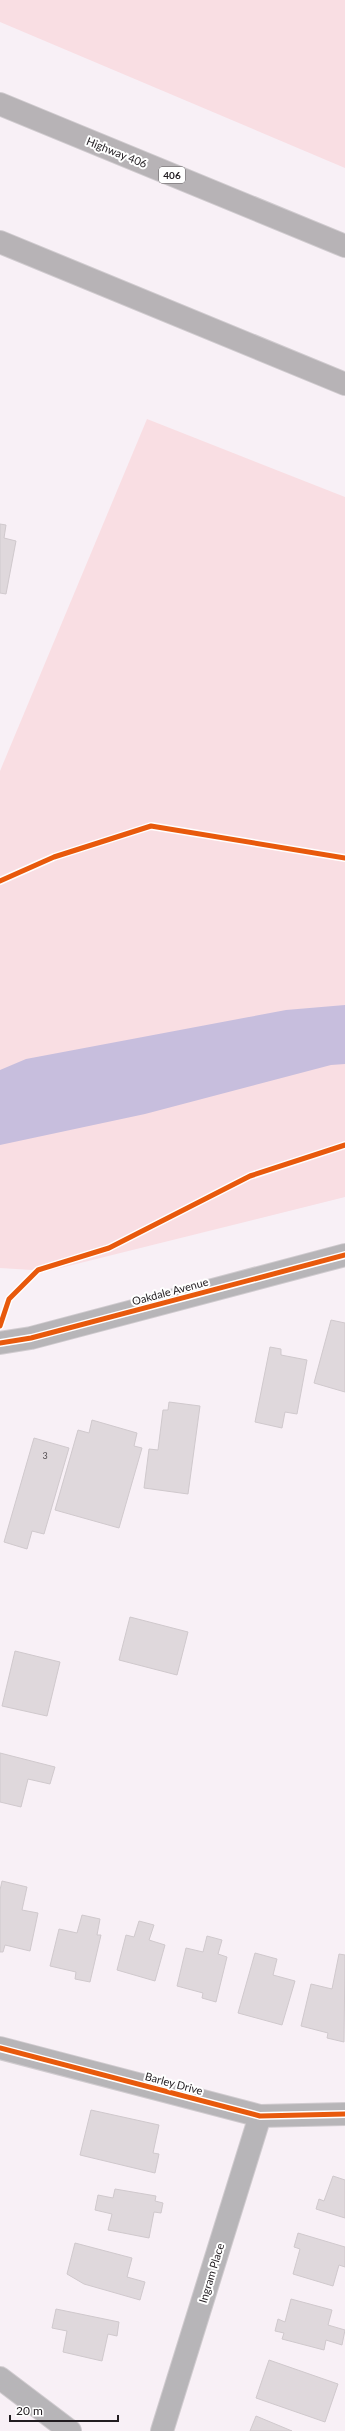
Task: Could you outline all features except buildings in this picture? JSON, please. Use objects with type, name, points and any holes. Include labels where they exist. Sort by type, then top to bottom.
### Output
[{"type":"highway","name":"Highway 406","points":[[0,104],[345,246]]},
{"type":"highway","points":[[0,242],[345,384]]},
{"type":"street","name":"Oakdale Avenue","points":[[0,1343],[31,1338],[345,1255]]},
{"type":"street","name":"Barley Drive","points":[[0,2048],[260,2116],[345,2114]]},
{"type":"street","name":"Ingram Place","points":[[162,2431],[260,2116]]},
{"type":"street","points":[[0,2378],[70,2431]]},
{"type":"shaded area","points":[[0,0],[345,0],[345,168],[0,22]]},
{"type":"shaded area","points":[[147,419],[345,497],[345,1197],[48,1271],[0,1268],[0,771]]},
{"type":"shaded area","points":[[345,1005],[345,1064],[331,1065],[145,1114],[0,1145],[0,1070],[26,1059],[286,1010]]},
{"type":"cycle path","points":[[0,881],[54,857],[151,826],[345,858]]},
{"type":"cycle path","points":[[0,1326],[9,1299],[38,1270],[109,1248],[250,1176],[345,1145]]},
{"type":"cycle path","points":[[0,1343],[31,1338],[345,1255]]},
{"type":"cycle path","points":[[0,2048],[260,2116],[345,2114]]}]
